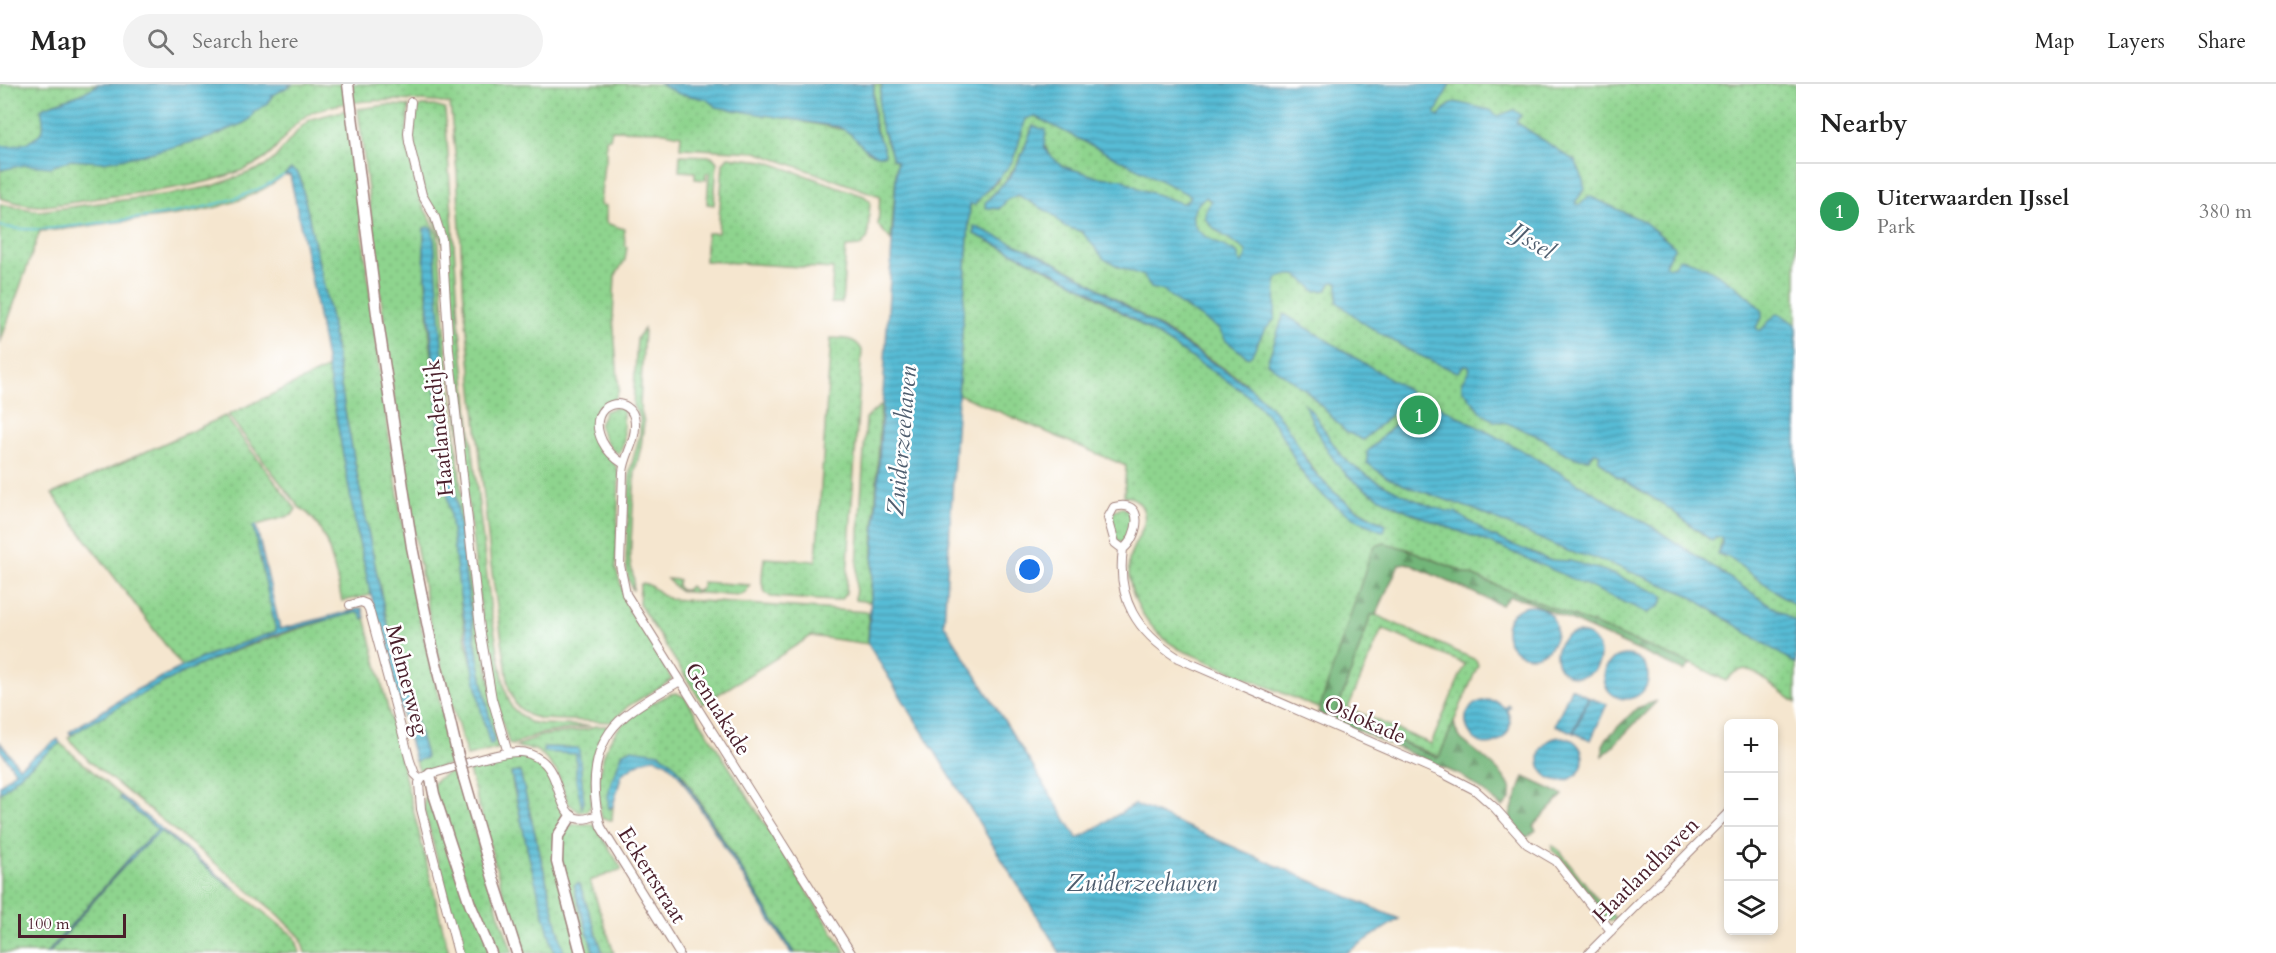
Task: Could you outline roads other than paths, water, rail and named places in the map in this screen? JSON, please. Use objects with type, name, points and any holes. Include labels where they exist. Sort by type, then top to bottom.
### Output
[{"type":"highway","points":[[348,84],[378,322],[411,547],[457,752],[493,878],[518,953]]},
{"type":"highway","points":[[425,777],[434,794],[470,904],[491,953]]},
{"type":"highway","points":[[571,816],[558,836],[557,862],[581,953]]},
{"type":"street","name":"Haatlanderdijk","points":[[411,102],[409,142],[422,195],[437,223],[442,239],[449,350],[478,617],[488,679],[508,753]]},
{"type":"street","name":"Genuakade","points":[[624,464],[614,458],[605,447],[597,425],[599,413],[615,404],[629,408],[635,418],[633,444],[624,464],[620,565],[622,583],[631,603],[851,953]]},
{"type":"street","name":"Oslokade","points":[[1123,549],[1115,543],[1108,518],[1114,507],[1121,505],[1128,506],[1135,512],[1137,519],[1130,544],[1123,549],[1121,564],[1128,606],[1156,644],[1178,658],[1442,773],[1474,790],[1494,807],[1527,844],[1556,861],[1611,931]]},
{"type":"street","name":"Melmerweg","points":[[350,605],[366,604],[369,609],[410,761],[415,774],[425,777],[418,786],[422,815],[458,953]]},
{"type":"street","points":[[425,777],[508,753],[520,752],[533,755],[548,766],[564,806],[571,816],[582,819],[597,815],[594,795],[596,766],[607,736],[625,716],[680,681]]},
{"type":"street","name":"Eckertstraat","points":[[597,815],[613,849],[678,953]]},
{"type":"street","name":"Haatlandhaven","points":[[1589,953],[1724,817]]},
{"type":"water","points":[[99,84],[293,84],[273,95],[266,105],[255,111],[249,120],[209,138],[103,162],[71,160],[51,167],[25,165],[0,170],[0,145],[18,145],[36,137],[43,128],[41,109],[81,94]]},
{"type":"water","points":[[659,84],[874,84],[874,123],[885,155],[871,152],[845,130],[838,127],[716,107],[706,99],[679,94]]},
{"type":"water","points":[[882,84],[1450,84],[1435,114],[1439,117],[1444,109],[1455,102],[1490,110],[1498,116],[1514,110],[1521,115],[1516,122],[1575,161],[1585,189],[1576,204],[1580,205],[1589,196],[1643,221],[1675,247],[1665,264],[1668,267],[1674,265],[1679,259],[1701,265],[1724,278],[1754,302],[1762,310],[1762,318],[1756,327],[1758,330],[1761,330],[1776,314],[1782,315],[1796,325],[1796,606],[1728,557],[1718,554],[1722,542],[1721,537],[1712,541],[1663,504],[1616,476],[1599,460],[1599,453],[1595,452],[1589,459],[1576,458],[1542,438],[1507,423],[1494,421],[1481,412],[1462,389],[1462,381],[1470,369],[1468,365],[1463,366],[1458,372],[1454,371],[1412,352],[1363,323],[1337,302],[1338,282],[1332,282],[1327,290],[1315,291],[1298,276],[1289,275],[1276,279],[1275,319],[1264,331],[1252,354],[1248,357],[1226,341],[1219,329],[1178,303],[1164,291],[1151,288],[1144,276],[1104,259],[1082,232],[1064,226],[1052,214],[1018,195],[1008,199],[999,209],[986,208],[985,203],[1011,175],[1033,126],[1046,130],[1044,147],[1062,166],[1098,177],[1122,179],[1138,188],[1181,203],[1185,203],[1191,196],[1034,116],[1026,119],[1010,165],[975,205],[970,204],[944,624],[1078,839],[1135,804],[1399,919],[1346,953],[1060,953],[868,644],[897,161],[892,158],[880,121]],"holes":[[[1206,197],[1211,201],[1206,209],[1206,220],[1246,251],[1246,257],[1241,264],[1237,253],[1207,237],[1195,226],[1194,211]]]},
{"type":"water","points":[[291,169],[300,177],[330,314],[345,411],[386,618],[425,752],[426,758],[415,761],[377,620],[357,533],[312,282],[290,175],[284,175]]},
{"type":"water","points":[[974,226],[1044,257],[1083,278],[1247,385],[1281,419],[1309,465],[1320,478],[1346,501],[1386,524],[1384,532],[1350,515],[1318,491],[1299,468],[1274,423],[1242,391],[1093,293],[974,234]]},
{"type":"water","points":[[424,228],[432,228],[434,240],[449,435],[466,581],[494,742],[490,745],[481,711],[460,596],[440,435],[424,254]]},
{"type":"water","points":[[1284,314],[1413,395],[1363,440],[1346,432],[1307,391],[1267,363]]},
{"type":"water","points":[[1422,397],[1525,452],[1654,528],[1796,622],[1796,664],[1687,594],[1598,559],[1567,551],[1475,510],[1409,487],[1388,478],[1367,463],[1367,452]]},
{"type":"water","points":[[1303,402],[1315,415],[1344,458],[1380,483],[1431,506],[1456,512],[1485,533],[1549,560],[1570,561],[1605,571],[1661,594],[1664,598],[1660,606],[1648,613],[1512,552],[1415,514],[1375,495],[1358,485],[1338,465],[1321,439]]},
{"type":"water","points":[[256,525],[280,629],[362,608],[365,617],[363,619],[359,612],[317,622],[226,653],[158,685],[71,735],[69,732],[134,691],[211,654],[276,631],[253,526]]},
{"type":"water","points":[[1531,606],[1549,613],[1556,631],[1549,649],[1531,656],[1513,649],[1506,631],[1513,613]]},
{"type":"water","points":[[1578,633],[1593,640],[1600,655],[1593,670],[1578,677],[1563,670],[1556,655],[1563,640]]},
{"type":"water","points":[[1626,655],[1642,661],[1648,677],[1642,693],[1626,699],[1610,693],[1604,677],[1610,661]]},
{"type":"water","points":[[1571,688],[1588,697],[1573,732],[1555,725]]},
{"type":"water","points":[[1589,698],[1607,704],[1591,740],[1574,733]]},
{"type":"water","points":[[1486,700],[1496,701],[1505,708],[1509,705],[1510,707],[1507,710],[1510,727],[1504,737],[1494,744],[1484,744],[1476,740],[1469,732],[1466,723],[1467,713],[1473,705]]},
{"type":"water","points":[[1561,737],[1576,744],[1583,759],[1576,774],[1561,781],[1546,774],[1539,759],[1546,744]]},
{"type":"water","points":[[58,739],[60,743],[0,793],[0,785],[15,771],[0,750],[0,742],[19,767]]},
{"type":"water","points":[[545,747],[577,748],[579,750],[584,802],[582,808],[576,780],[576,754],[544,752]]},
{"type":"water","points":[[631,749],[660,753],[676,766],[794,953],[791,953],[681,778],[666,763],[653,758],[639,763],[622,774],[613,806],[609,809],[608,794],[612,780],[623,752]]},
{"type":"water","points":[[520,772],[564,953],[554,953],[529,857],[511,773]]},
{"type":"water","points":[[121,796],[237,890],[161,831],[131,859],[47,953],[132,855],[158,830],[119,798]]},
{"type":"water","points":[[578,883],[603,953],[594,953],[575,892],[575,885]]},
{"type":"waterway","points":[[0,226],[50,229],[172,214],[241,196],[284,175]]},
{"type":"place","name":"Uiterwaarden IJssel","points":[[1419,415]]},
{"type":"water label","name":"IJssel","points":[[1532,241]]},
{"type":"water label","name":"Zuiderzeehaven","points":[[902,441]]},
{"type":"water label","name":"Zuiderzeehaven","points":[[1142,883]]}]
